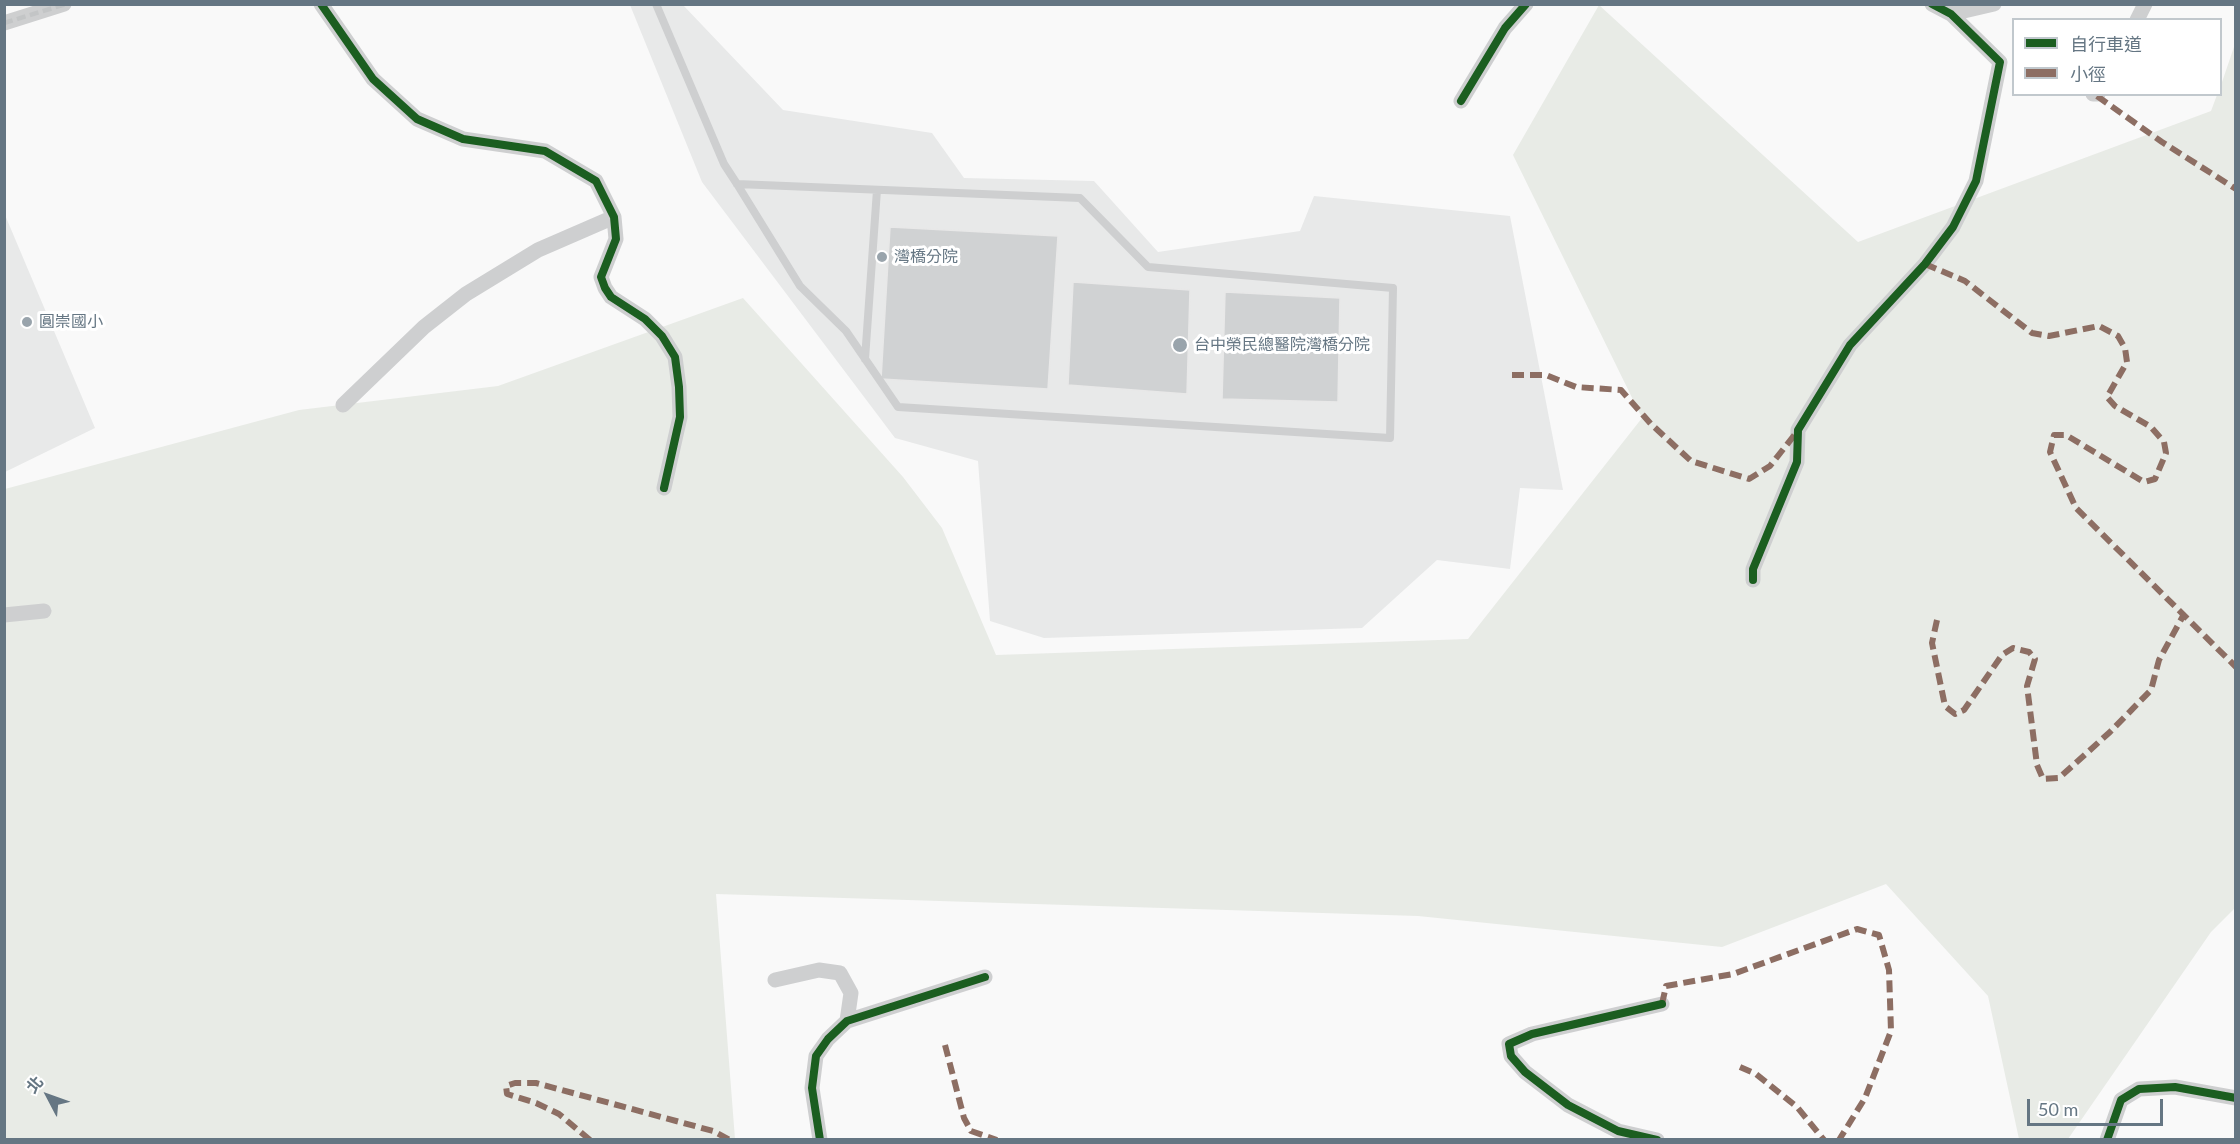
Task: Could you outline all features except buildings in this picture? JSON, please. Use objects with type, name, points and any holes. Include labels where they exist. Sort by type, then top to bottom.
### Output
[{"type":"street","points":[[4,23],[64,4]]},
{"type":"street","points":[[321,4],[374,79],[417,119],[463,139],[545,151],[596,181],[614,217],[616,239],[601,277],[605,288],[611,297],[645,319],[662,336],[675,357],[680,417],[664,488]]},
{"type":"street","points":[[1461,101],[1505,28],[1526,4]]},
{"type":"street","points":[[1753,580],[1753,569],[1797,462],[1798,430],[1850,345],[1925,264],[1953,227],[1976,181],[2007,62],[1952,14],[1932,4]]},
{"type":"street","points":[[1952,14],[1994,4]]},
{"type":"street","points":[[2139,18],[2145,4]]},
{"type":"street","points":[[342,405],[424,327],[466,294],[538,250],[614,217]]},
{"type":"street","points":[[4,615],[44,611]]},
{"type":"street","points":[[775,980],[819,970],[840,974],[850,993],[847,1021]]},
{"type":"street","points":[[820,1140],[812,1088],[816,1056],[828,1039],[847,1021],[985,977]]},
{"type":"street","points":[[1657,1140],[1618,1131],[1568,1105],[1525,1072],[1511,1056],[1509,1044],[1532,1034],[1662,1004]]},
{"type":"street","points":[[2107,1140],[2121,1100],[2139,1089],[2175,1087],[2235,1098]]},
{"type":"lane","points":[[656,4],[724,164],[800,286],[846,331],[898,407],[1390,438],[1393,288],[1148,267],[1080,198],[737,184]]},
{"type":"lane","points":[[865,359],[877,190]]},
{"type":"shaded area","name":"台中榮民總醫院灣橋分院","points":[[630,5],[683,5],[783,110],[932,133],[964,178],[1094,181],[1158,252],[1300,231],[1314,196],[1510,216],[1563,490],[1520,488],[1510,569],[1437,560],[1362,628],[1044,638],[990,621],[978,461],[895,438],[702,182]]},
{"type":"shaded area","points":[[1599,5],[1858,242],[2211,111],[2217,96],[2222,96],[2222,82],[2235,44],[2235,908],[2211,932],[2068,1139],[2019,1139],[1988,996],[1886,884],[1722,947],[1418,916],[716,894],[735,1139],[5,1140],[5,489],[299,410],[498,386],[743,298],[903,477],[942,528],[996,655],[1468,639],[1642,418],[1513,155]]},
{"type":"shaded area","name":"圓崇國小","points":[[5,215],[95,428],[4,472]]},
{"type":"railway","points":[[4,23],[66,4]]},
{"type":"marked path","points":[[2097,96],[2162,142],[2236,189]]},
{"type":"marked path","points":[[1925,264],[1965,281],[2032,333],[2049,336],[2099,326],[2118,336],[2125,348],[2127,362],[2107,397],[2115,406],[2151,427],[2164,442],[2166,453],[2155,479],[2144,482],[2066,435],[2054,435],[2050,452],[2076,508],[2236,667]]},
{"type":"marked path","points":[[1512,375],[1546,375],[1576,387],[1621,390],[1651,424],[1691,461],[1749,479],[1770,466],[1796,433]]},
{"type":"marked path","points":[[1937,620],[1932,643],[1945,706],[1955,714],[1964,710],[2002,655],[2013,648],[2029,652],[2035,659],[2027,686],[2037,765],[2043,779],[2059,778],[2110,732],[2151,690],[2159,660],[2183,616]]},
{"type":"marked path","points":[[1662,1004],[1666,986],[1733,974],[1857,929],[1879,935],[1889,970],[1891,1031],[1865,1098],[1839,1140]]},
{"type":"marked path","points":[[945,1045],[964,1118],[971,1131],[997,1140]]},
{"type":"marked path","points":[[1740,1067],[1756,1074],[1797,1107],[1824,1140]]},
{"type":"marked path","points":[[590,1140],[559,1114],[536,1103],[507,1094],[506,1086],[515,1083],[536,1083],[713,1131],[730,1140]]},
{"type":"cycle path","points":[[321,4],[373,79],[417,119],[463,139],[545,151],[596,181],[614,217],[616,239],[601,277],[605,288],[611,297],[645,319],[662,336],[675,357],[680,417],[664,488]]},
{"type":"cycle path","points":[[1461,101],[1505,28],[1526,4]]},
{"type":"cycle path","points":[[1753,580],[1753,569],[1797,462],[1798,430],[1850,345],[1925,264],[1953,227],[1976,181],[2000,62],[1951,14],[1932,4]]},
{"type":"cycle path","points":[[820,1140],[812,1088],[816,1056],[828,1039],[847,1021],[985,977]]},
{"type":"cycle path","points":[[1657,1140],[1618,1131],[1568,1105],[1525,1072],[1511,1056],[1509,1044],[1532,1034],[1662,1004]]},
{"type":"cycle path","points":[[2107,1140],[2121,1100],[2139,1089],[2175,1087],[2236,1098]]},
{"type":"place","name":"灣橋分院","points":[[882,257]]},
{"type":"place","name":"圓崇國小","points":[[27,322]]},
{"type":"place","name":"台中榮民總醫院灣橋分院","points":[[1180,345]]}]
